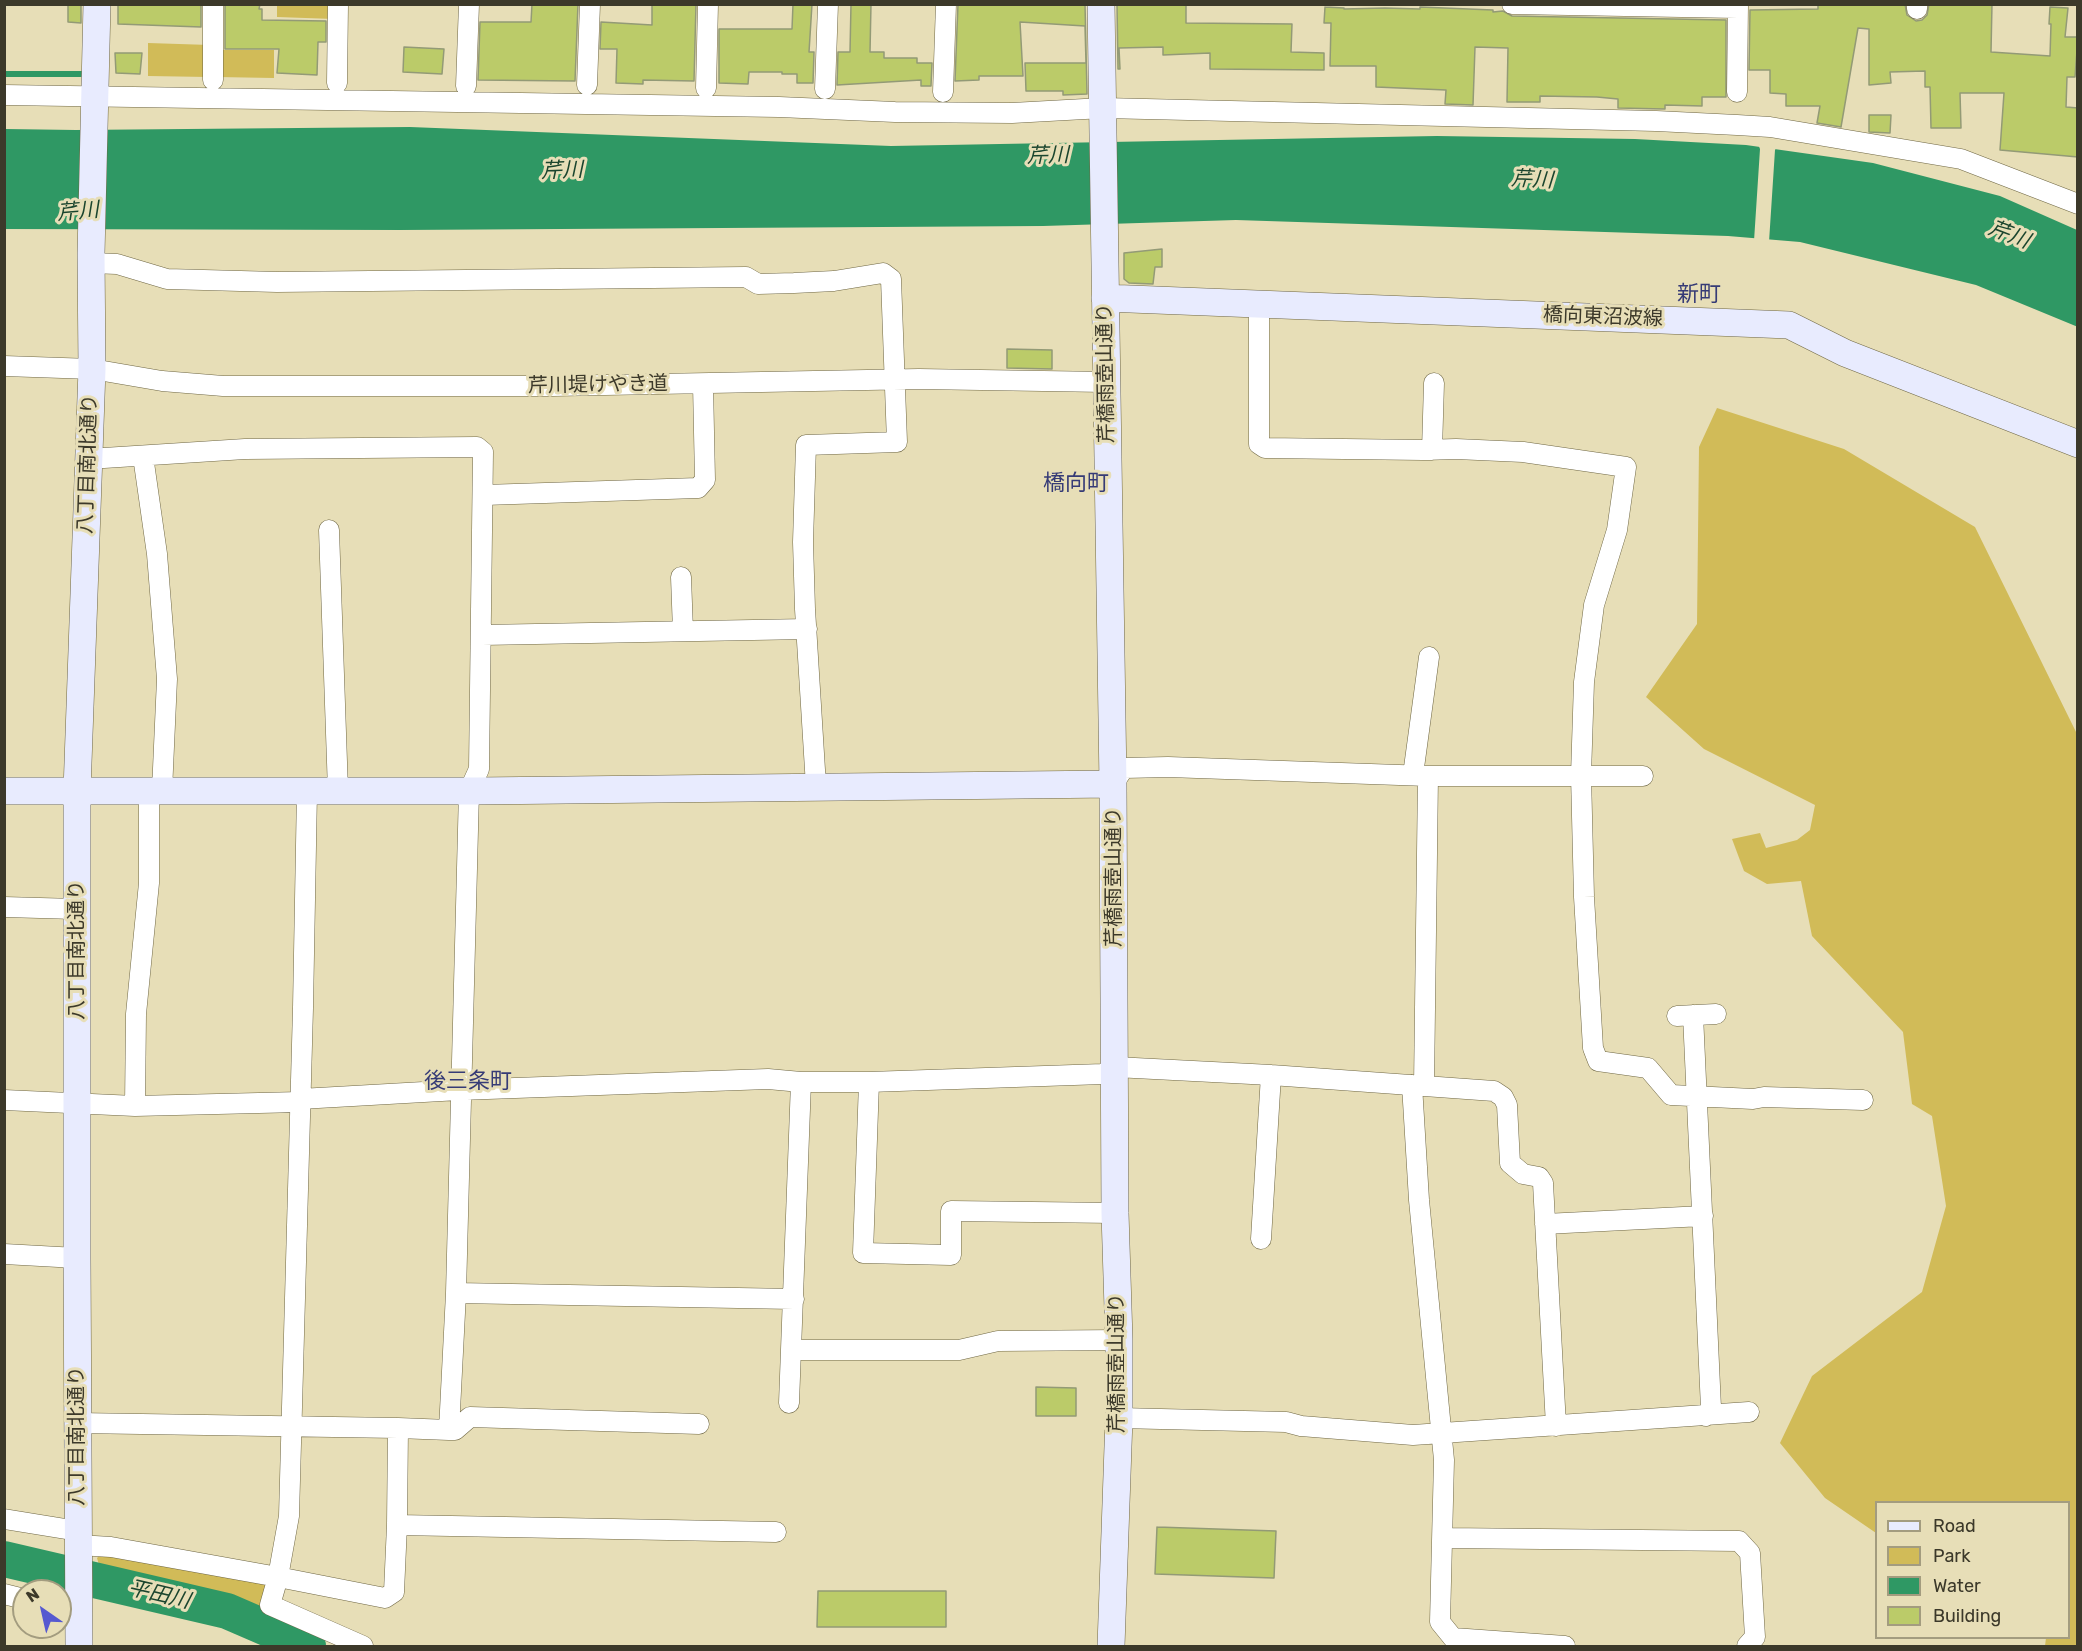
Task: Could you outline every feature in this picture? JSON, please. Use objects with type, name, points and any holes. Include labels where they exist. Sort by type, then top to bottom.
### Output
[{"type":"street","name":"八丁目南北通り","points":[[79,1647],[73,1607],[78,1544],[77,791],[92,369],[91,254],[98,4]]},
{"type":"street","points":[[213,4],[213,80]]},
{"type":"street","points":[[337,83],[338,4]]},
{"type":"street","points":[[466,86],[469,4]]},
{"type":"street","points":[[587,85],[590,4]]},
{"type":"street","points":[[706,88],[708,4]]},
{"type":"street","points":[[825,89],[828,4]]},
{"type":"street","points":[[943,92],[946,4]]},
{"type":"street","name":"芹橋雨壺山通り","points":[[1101,4],[1119,1340],[1119,1418],[1111,1647]]},
{"type":"street","points":[[1512,4],[1738,6],[1737,92]]},
{"type":"street","points":[[4,95],[95,101],[779,107],[1103,117],[1656,122],[1770,127],[1960,159],[2078,204]]},
{"type":"street","points":[[91,254],[167,279],[277,282],[746,277],[758,284],[794,284],[834,281],[883,273],[891,279],[897,442],[806,445],[803,542],[816,786]]},
{"type":"street","name":"橋向東沼波線","points":[[1105,298],[1789,325],[1845,353],[2078,444]]},
{"type":"street","points":[[1259,305],[1259,444],[1264,448],[1456,449],[1522,452],[1626,467],[1617,530],[1593,616],[1584,681],[1581,776],[1584,897],[1593,1048],[1598,1061],[1648,1068],[1671,1095],[1753,1099],[1764,1097],[1863,1100]]},
{"type":"street","name":"芹川堤けやき道","points":[[4,366],[92,369],[162,381],[223,386],[703,384],[894,380],[1105,382]]},
{"type":"street","points":[[1432,450],[1434,383]]},
{"type":"street","points":[[483,495],[698,488],[705,480],[703,384]]},
{"type":"street","points":[[88,459],[245,449],[477,447],[483,452],[479,769],[469,791],[459,1090],[456,1293],[449,1430]]},
{"type":"street","points":[[135,1106],[136,1014],[167,679],[157,554],[143,456]]},
{"type":"street","points":[[329,530],[338,791]]},
{"type":"street","points":[[681,578],[683,631]]},
{"type":"street","points":[[482,635],[807,629]]},
{"type":"street","points":[[1428,657],[1420,775],[1419,1200],[1444,1460],[1444,1538],[1440,1622],[1453,1638],[1565,1647]]},
{"type":"street","points":[[4,791],[469,791],[1113,784],[1124,768],[1420,775],[1643,776]]},
{"type":"street","points":[[307,791],[289,1516],[270,1605],[363,1647]]},
{"type":"street","points":[[4,908],[76,909]]},
{"type":"street","points":[[1706,1416],[1712,1408],[1703,1216],[1696,1096],[1685,1016],[1716,1014]]},
{"type":"street","points":[[4,1100],[135,1106],[300,1101],[459,1090],[768,1079],[801,1082],[869,1082],[1103,1074],[1115,1067],[1271,1075],[1494,1091],[1503,1097],[1507,1105],[1510,1163],[1523,1174],[1539,1177],[1543,1183],[1556,1426]]},
{"type":"street","points":[[1261,1239],[1271,1075]]},
{"type":"street","points":[[789,1403],[801,1082]]},
{"type":"street","points":[[869,1082],[863,1252],[951,1255],[951,1211],[1116,1213]]},
{"type":"street","points":[[1545,1224],[1703,1216]]},
{"type":"street","points":[[4,1254],[77,1258]]},
{"type":"street","points":[[456,1293],[794,1299]]},
{"type":"street","points":[[791,1350],[959,1350],[998,1341],[1119,1340]]},
{"type":"street","points":[[1119,1418],[1286,1422],[1300,1426],[1413,1435],[1749,1412]]},
{"type":"street","points":[[77,1423],[455,1430],[470,1417],[699,1424]]},
{"type":"street","points":[[4,1519],[78,1544],[278,1576],[386,1598],[393,1592],[397,1525],[398,1428]]},
{"type":"street","points":[[397,1525],[776,1532]]},
{"type":"street","points":[[1444,1538],[1739,1541],[1750,1553],[1755,1637],[1748,1646]]},
{"type":"green space","points":[[277,5],[334,5],[334,19],[277,17]]},
{"type":"green space","points":[[148,43],[210,45],[208,77],[148,76]]},
{"type":"green space","points":[[219,50],[274,50],[274,78],[217,77]]},
{"type":"green space","points":[[1717,408],[1844,449],[1975,527],[2077,734],[2077,1646],[2045,1646],[2046,1639],[2070,1639],[2070,1501],[1875,1501],[1875,1532],[1825,1498],[1780,1443],[1812,1376],[1922,1292],[1946,1206],[1932,1116],[1912,1104],[1903,1032],[1812,936],[1801,881],[1767,884],[1744,871],[1732,839],[1760,833],[1766,848],[1797,840],[1810,830],[1815,805],[1704,749],[1646,697],[1697,624],[1699,447]]},
{"type":"green space","points":[[101,1554],[269,1582],[263,1608],[237,1599],[100,1568],[97,1558]]},
{"type":"water","name":"芹川","points":[[410,127],[891,146],[1437,136],[1635,139],[1746,145],[1873,163],[2000,196],[2077,230],[2078,327],[1976,285],[1800,242],[1728,236],[1236,220],[1043,226],[400,230],[5,229],[5,129]]},
{"type":"pier","points":[[1758,144],[1777,146],[1769,242],[1754,241],[1760,149]]},
{"type":"building","points":[[68,4],[81,4],[81,23],[68,22]]},
{"type":"building","points":[[118,4],[201,4],[201,27],[118,24]]},
{"type":"building","points":[[225,4],[260,4],[262,20],[326,21],[326,42],[318,42],[317,75],[277,73],[279,49],[225,49]]},
{"type":"building","points":[[532,4],[578,4],[575,81],[478,80],[480,22],[531,22]]},
{"type":"building","points":[[652,4],[696,4],[694,81],[643,80],[643,84],[616,83],[617,49],[600,49],[601,22],[652,25]]},
{"type":"building","points":[[793,4],[812,4],[809,52],[814,52],[813,83],[797,83],[797,74],[749,72],[748,84],[719,83],[719,29],[792,29]]},
{"type":"building","points":[[851,4],[871,4],[870,52],[884,52],[884,58],[917,58],[917,63],[932,63],[931,86],[921,86],[921,80],[837,85],[838,52],[850,52]]},
{"type":"building","points":[[958,4],[1085,4],[1087,94],[1063,95],[1063,91],[1026,91],[1025,63],[1086,63],[1085,26],[1020,22],[1023,76],[979,76],[979,80],[955,81]]},
{"type":"building","points":[[1117,4],[1186,5],[1186,23],[1292,24],[1291,52],[1324,53],[1324,70],[1210,69],[1210,53],[1163,55],[1163,47],[1119,48],[1120,69],[1118,69]]},
{"type":"building","points":[[1818,4],[1905,4],[1907,15],[1916,21],[1922,20],[1927,15],[1929,4],[1992,4],[1991,52],[2050,56],[2050,7],[2068,8],[2065,37],[2078,37],[2075,77],[2067,77],[2066,107],[2078,108],[2078,157],[2000,150],[2004,93],[1960,93],[1961,128],[1931,128],[1930,87],[1925,87],[1925,71],[1890,72],[1891,83],[1869,85],[1869,29],[1858,28],[1841,127],[1817,123],[1820,106],[1786,106],[1786,94],[1770,93],[1770,70],[1749,70],[1750,10],[1818,9]]},
{"type":"building","points":[[1325,7],[1420,9],[1420,7],[1493,10],[1493,12],[1503,11],[1512,16],[1726,20],[1726,97],[1702,97],[1702,106],[1665,105],[1665,109],[1618,108],[1618,99],[1597,97],[1540,96],[1540,102],[1507,102],[1508,48],[1475,47],[1473,105],[1445,104],[1446,90],[1376,87],[1376,66],[1330,66],[1331,23],[1324,23]]},
{"type":"building","points":[[404,47],[444,49],[442,74],[403,72]]},
{"type":"building","points":[[115,53],[142,53],[140,74],[116,73]]},
{"type":"building","points":[[1869,115],[1891,115],[1890,133],[1869,132]]},
{"type":"building","points":[[1162,249],[1162,267],[1155,267],[1153,284],[1129,283],[1124,279],[1124,253]]},
{"type":"building","points":[[1007,349],[1052,350],[1052,369],[1007,368]]},
{"type":"building","points":[[1036,1387],[1076,1388],[1076,1416],[1036,1416]]},
{"type":"building","points":[[1157,1527],[1276,1531],[1274,1578],[1155,1574]]},
{"type":"building","points":[[818,1591],[946,1591],[946,1627],[817,1627]]},
{"type":"waterway","points":[[4,74],[85,74]]},
{"type":"waterway","name":"平田川","points":[[4,1559],[227,1611],[308,1646]]},
{"type":"district","name":"新町","points":[[1699,295]]},
{"type":"district","name":"橋向町","points":[[1076,484]]},
{"type":"district","name":"後三条町","points":[[468,1082]]}]
